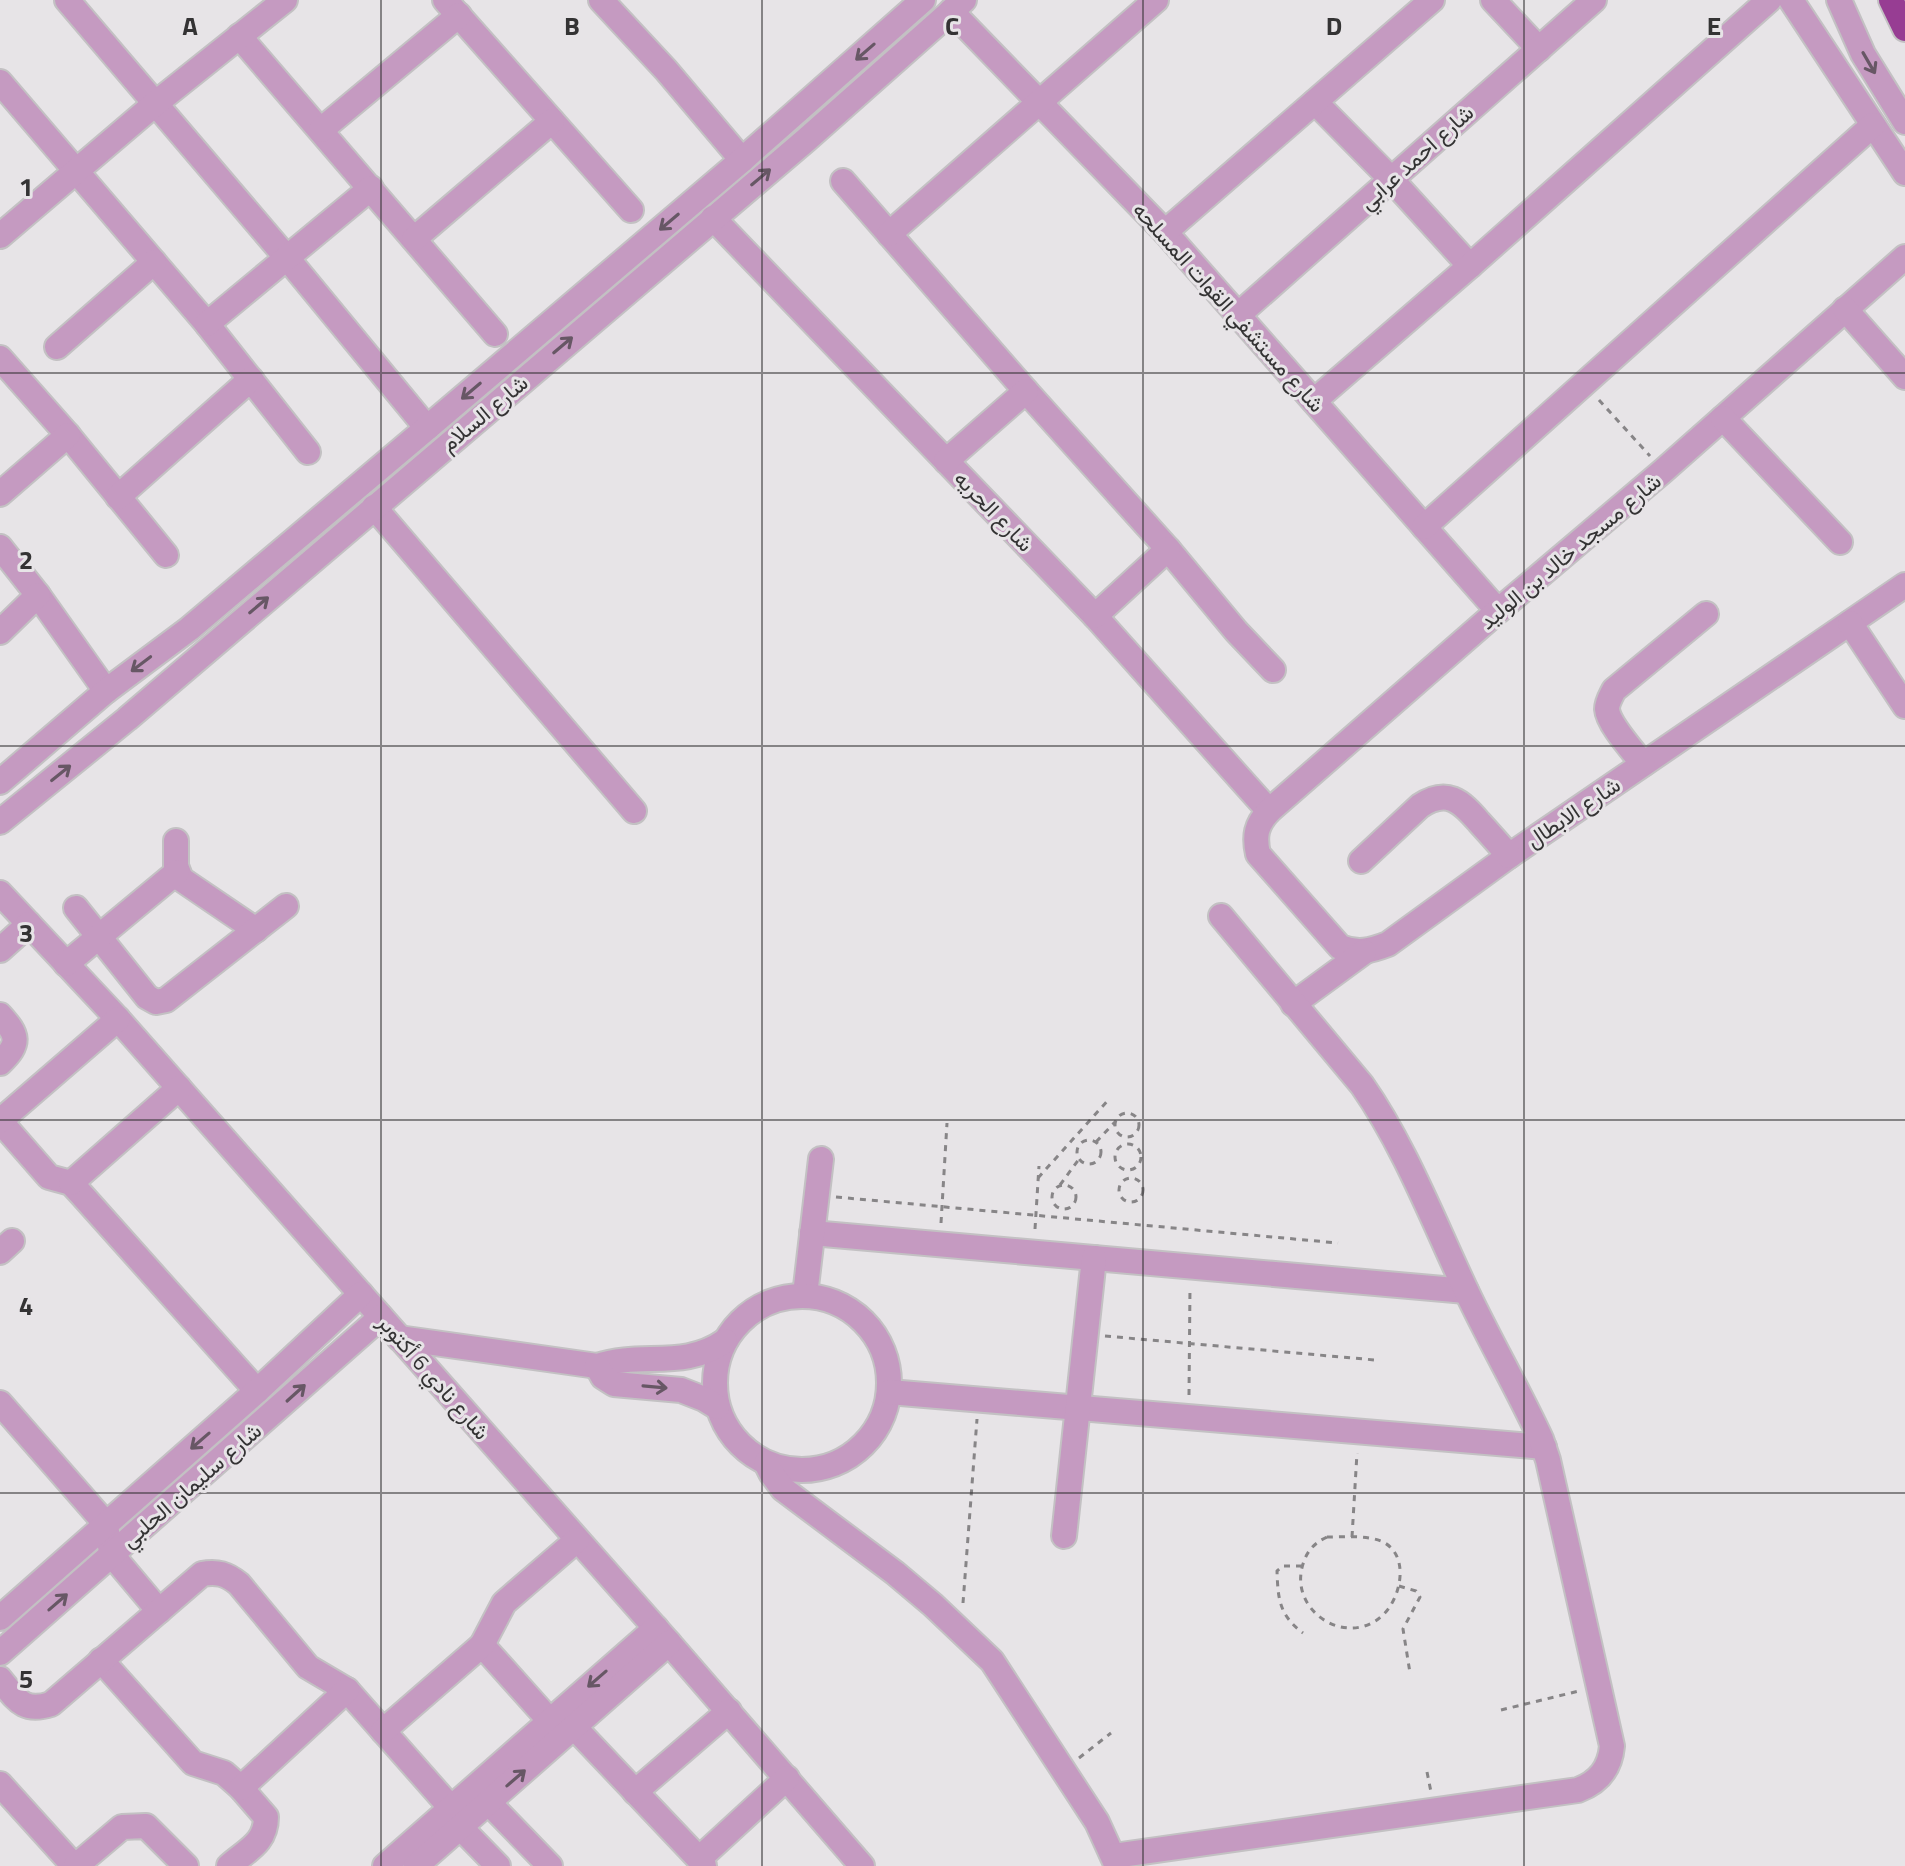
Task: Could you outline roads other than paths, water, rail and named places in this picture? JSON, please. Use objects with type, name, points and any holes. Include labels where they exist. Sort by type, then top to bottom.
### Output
[{"type":"highway","points":[[1891,0],[1905,29]]},
{"type":"street","points":[[68,0],[427,428]]},
{"type":"street","points":[[0,236],[156,103],[285,0]]},
{"type":"street","points":[[601,0],[666,70],[742,160]]},
{"type":"street","name":"شارع السلام","points":[[0,782],[106,691],[189,629],[427,428],[742,160],[923,0]]},
{"type":"street","points":[[889,234],[1156,0]]},
{"type":"street","points":[[1165,232],[1432,0]]},
{"type":"street","points":[[1493,0],[1539,49]]},
{"type":"street","name":"شارع احمد عرابي","points":[[1238,315],[1594,0]]},
{"type":"street","points":[[1314,401],[1769,0]]},
{"type":"street","points":[[1791,0],[1905,173]]},
{"type":"street","points":[[1839,0],[1863,54],[1905,122]]},
{"type":"street","name":"شارع السلام","points":[[0,822],[127,719],[806,140],[958,6]]},
{"type":"street","name":"شارع مستشفي القوات المسلحه","points":[[958,6],[1039,102],[1165,232],[1498,611]]},
{"type":"street","points":[[321,130],[452,8],[631,210]]},
{"type":"street","points":[[239,36],[495,334]]},
{"type":"street","points":[[0,82],[207,324],[308,452]]},
{"type":"street","points":[[1315,102],[1470,266]]},
{"type":"street","points":[[414,239],[552,121]]},
{"type":"street","points":[[1424,527],[1873,125]]},
{"type":"street","points":[[843,181],[1273,670]]},
{"type":"street","points":[[207,324],[371,188]]},
{"type":"street","name":"شارع الحريه","points":[[713,218],[1095,616],[1269,811]]},
{"type":"street","name":"شارع مسجد خالد بن الوليد","points":[[1364,952],[1352,952],[1340,947],[1258,854],[1255,842],[1261,820],[1905,257]]},
{"type":"street","points":[[57,347],[154,262]]},
{"type":"street","points":[[1845,309],[1905,377]]},
{"type":"street","points":[[0,358],[166,555]]},
{"type":"street","points":[[118,497],[251,379]]},
{"type":"street","points":[[946,461],[1026,391]]},
{"type":"street","points":[[1723,418],[1840,542]]},
{"type":"street","points":[[0,494],[68,435]]},
{"type":"street","points":[[374,507],[634,811]]},
{"type":"street","points":[[0,547],[106,691]]},
{"type":"street","points":[[1095,616],[1168,549]]},
{"type":"street","name":"شارع الابطال","points":[[1293,1004],[1364,952],[1388,944],[1509,856],[1905,585]]},
{"type":"street","points":[[0,632],[38,595]]},
{"type":"street","points":[[1643,764],[1610,720],[1607,709],[1609,699],[1614,690],[1706,614]]},
{"type":"street","points":[[1850,623],[1905,706]]},
{"type":"street","points":[[189,629],[206,650]]},
{"type":"street","points":[[1361,861],[1420,806],[1442,797],[1464,805],[1509,856]]},
{"type":"street","points":[[176,841],[177,872],[187,885],[256,930]]},
{"type":"street","points":[[66,964],[177,872]]},
{"type":"street","name":"شارع نادي 6 أكتوبر","points":[[0,893],[118,1019],[663,1635],[862,1866]]},
{"type":"street","points":[[76,908],[147,997],[156,1002],[166,1000],[286,906]]},
{"type":"street","points":[[766,1463],[783,1489],[895,1573],[992,1661],[1097,1822],[1115,1861],[1578,1790],[1597,1780],[1609,1764],[1612,1746],[1544,1447],[1376,1104],[1221,916]]},
{"type":"street","points":[[0,950],[29,924]]},
{"type":"street","points":[[0,1015],[14,1031],[15,1042],[12,1051],[0,1063]]},
{"type":"street","points":[[118,1019],[0,1121],[49,1177],[71,1183],[257,1391]]},
{"type":"street","points":[[71,1183],[179,1088]]},
{"type":"street","points":[[805,1295],[821,1159]]},
{"type":"street","points":[[812,1233],[1466,1291]]},
{"type":"street","points":[[1064,1536],[1094,1258]]},
{"type":"street","name":"شارع سليمان الحلبي","points":[[0,1618],[257,1391],[361,1294]]},
{"type":"street","points":[[805,1295],[821,1297],[843,1306],[863,1320],[873,1332],[887,1361],[890,1376],[886,1408],[875,1430],[859,1449],[831,1465],[798,1470],[766,1463],[741,1446],[717,1407],[714,1373],[718,1356],[734,1327],[758,1307],[789,1296],[805,1295]]},
{"type":"street","name":"شارع سليمان الحلبي","points":[[0,1653],[381,1317]]},
{"type":"street","points":[[399,1338],[597,1366],[611,1362],[694,1356],[725,1341]]},
{"type":"street","points":[[597,1366],[603,1377],[614,1384],[681,1390],[717,1407]]},
{"type":"street","points":[[889,1392],[1544,1447]]},
{"type":"street","points":[[0,1403],[105,1523],[112,1555],[159,1611]]},
{"type":"street","points":[[383,1731],[482,1645],[504,1603],[577,1540]]},
{"type":"street","points":[[0,1679],[20,1704],[30,1707],[51,1704],[202,1574],[222,1574],[239,1584],[308,1667],[347,1690],[498,1866]]},
{"type":"street","points":[[416,1866],[436,1850],[456,1818],[550,1721],[663,1635]]},
{"type":"street","points":[[456,1818],[488,1802],[574,1727],[663,1635]]},
{"type":"street","points":[[482,1645],[550,1721]]},
{"type":"street","points":[[101,1660],[193,1763],[224,1773],[266,1817],[263,1837],[229,1866]]},
{"type":"street","points":[[241,1788],[347,1690]]},
{"type":"street","points":[[635,1792],[729,1711]]},
{"type":"street","points":[[574,1727],[701,1862],[787,1778]]},
{"type":"street","points":[[0,1784],[75,1866],[122,1827],[146,1826],[186,1866]]},
{"type":"street","points":[[488,1802],[550,1866]]},
{"type":"street","points":[[385,1866],[436,1850]]}]
